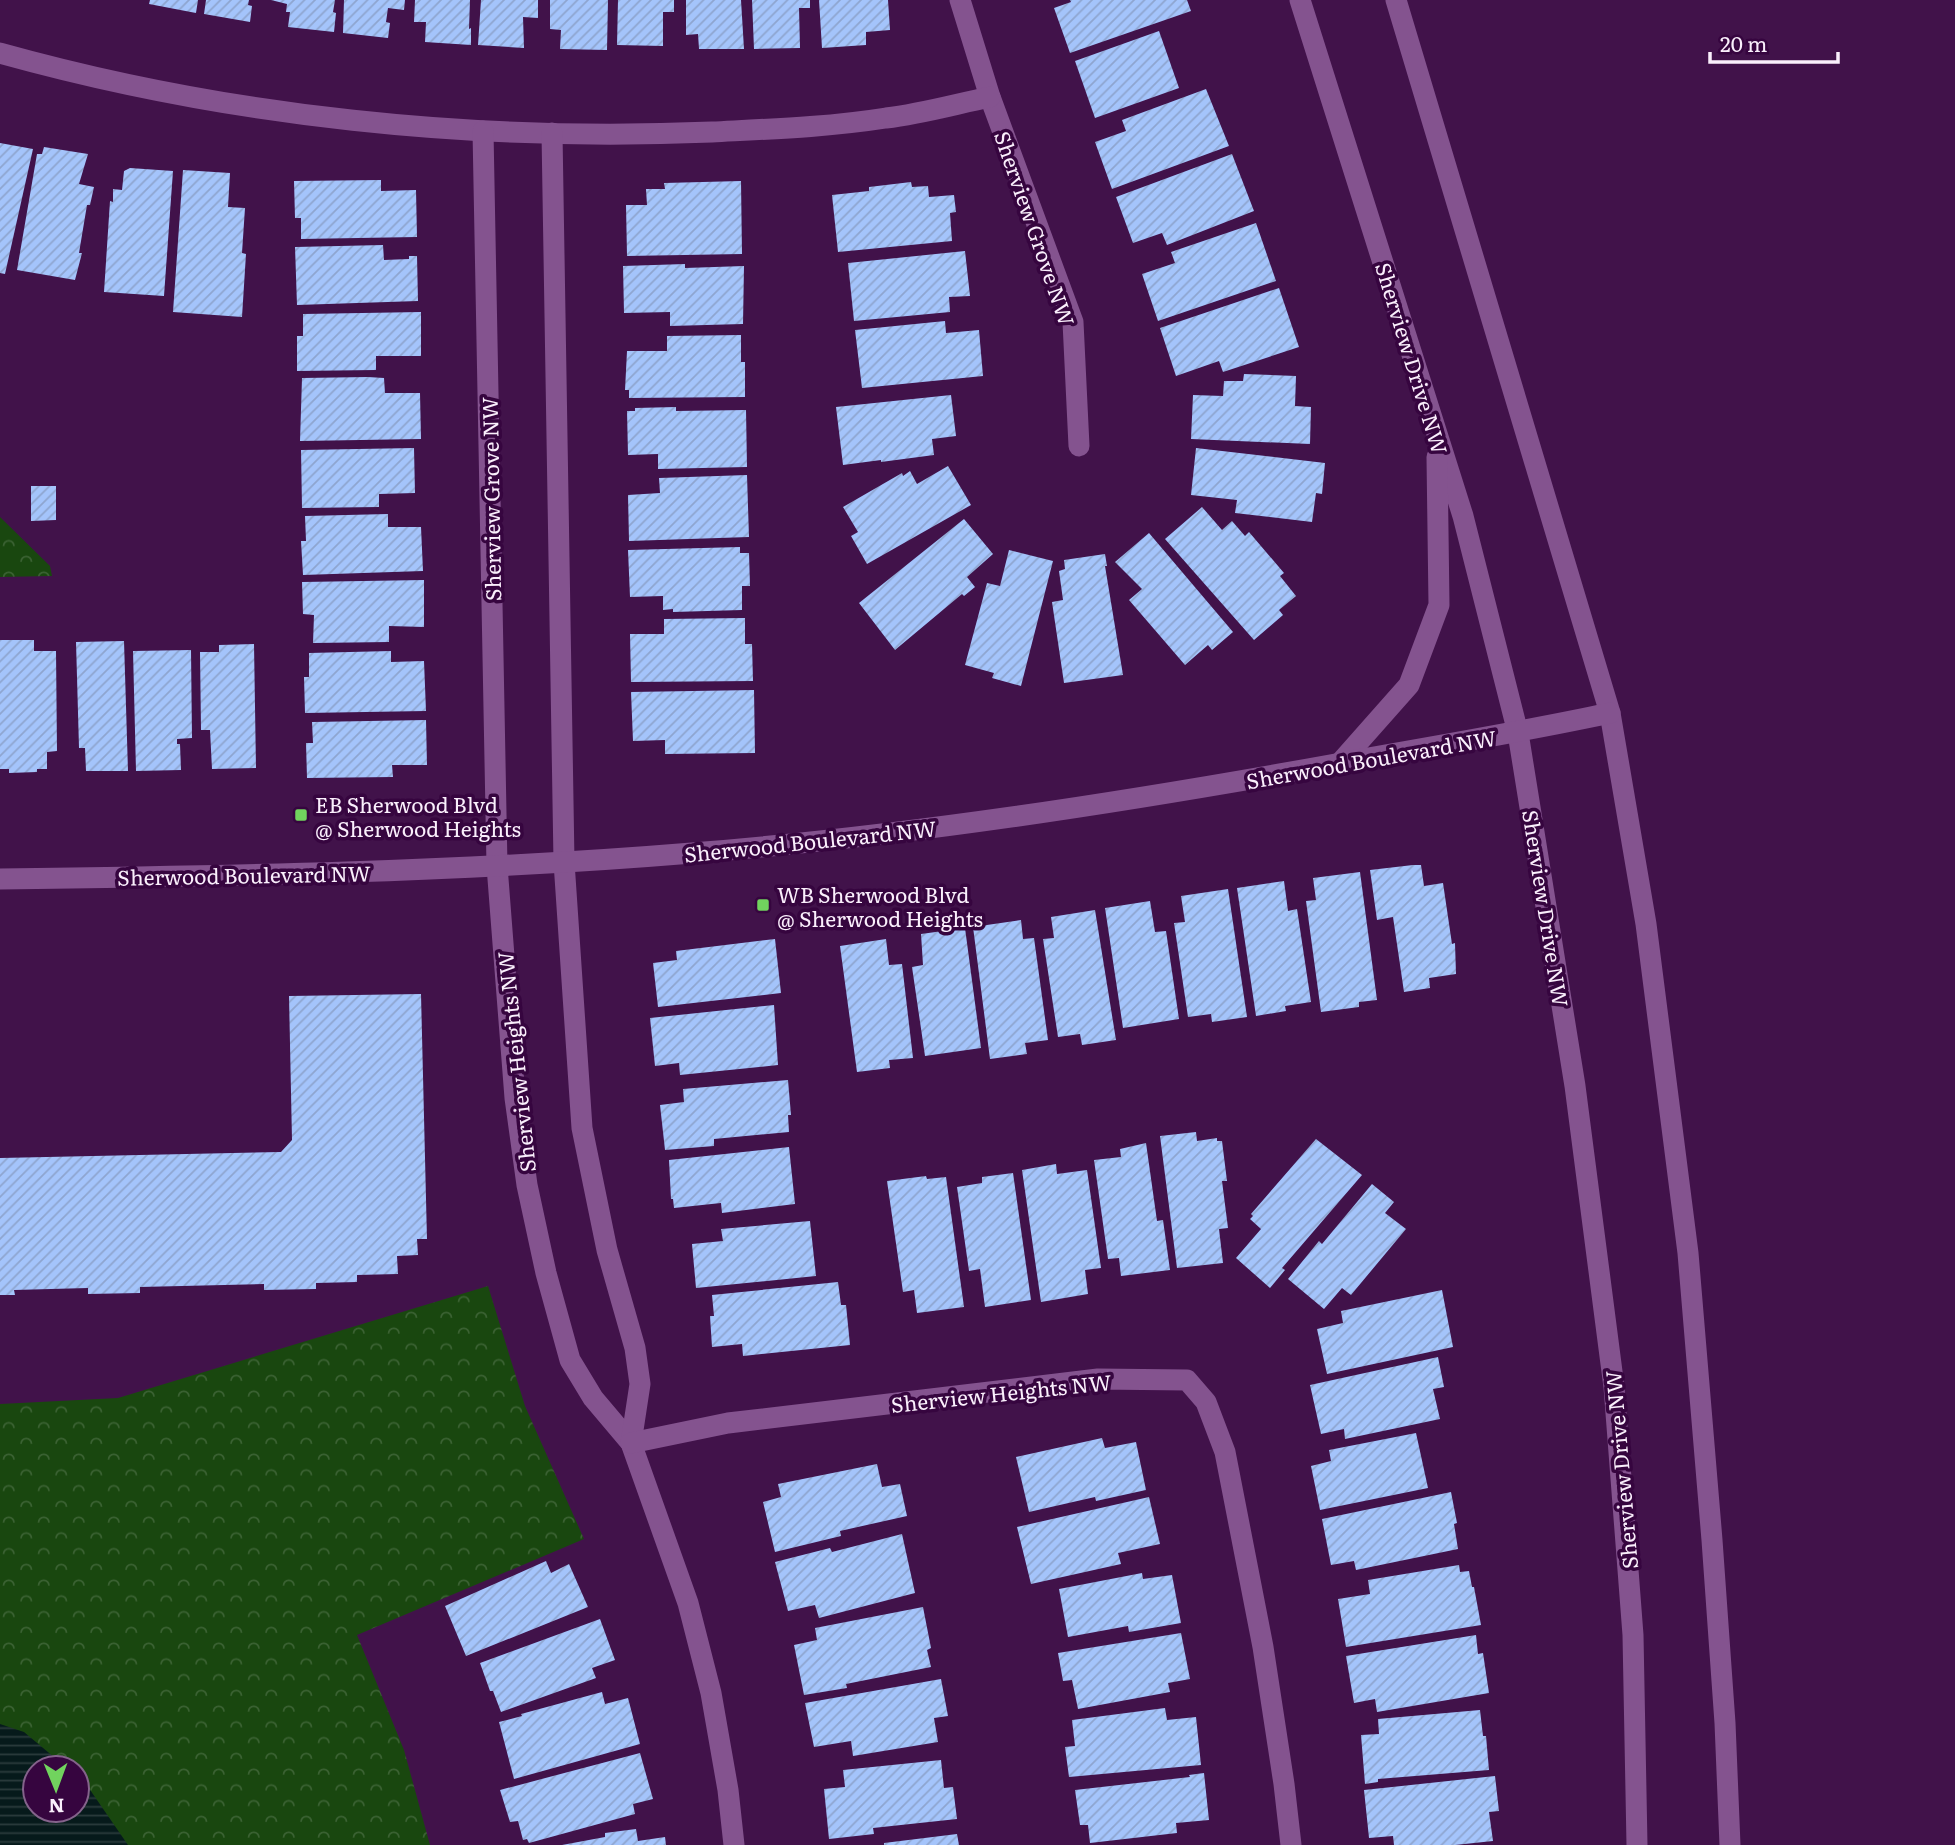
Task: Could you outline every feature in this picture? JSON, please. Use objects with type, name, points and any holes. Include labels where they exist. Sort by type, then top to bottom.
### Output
[{"type":"street","name":"Sherview Grove NW","points":[[960,0],[990,97],[1073,321],[1079,446]]},
{"type":"street","name":"Sherview Drive NW","points":[[1300,0],[1463,516],[1518,733],[1575,1086],[1614,1387],[1633,1634],[1637,1845]]},
{"type":"street","points":[[1396,0],[1610,713],[1646,924],[1688,1254],[1715,1579],[1730,1845]]},
{"type":"street","points":[[0,52],[135,85],[250,106],[366,121],[483,131],[664,134],[776,129],[887,118],[990,97]]},
{"type":"street","name":"Sherview Grove NW","points":[[483,131],[497,866]]},
{"type":"street","points":[[552,134],[564,862]]},
{"type":"street","points":[[1340,763],[1409,685],[1439,605],[1437,431]]},
{"type":"street","name":"Sherwood Boulevard NW","points":[[0,878],[269,874],[497,866],[786,844],[998,819],[1170,794],[1518,733],[1610,713]]},
{"type":"street","name":"Sherview Heights NW","points":[[564,862],[582,1128],[607,1250],[635,1348],[640,1384],[631,1443]]},
{"type":"street","name":"Sherview Heights NW","points":[[497,866],[514,1098],[527,1185],[546,1273],[570,1360],[593,1398],[631,1443],[688,1603],[711,1692],[728,1790],[734,1845]]},
{"type":"street","name":"Sherview Heights NW","points":[[631,1443],[729,1423],[1098,1379],[1187,1380],[1206,1402],[1225,1452],[1263,1647],[1291,1845]]},
{"type":"green space","points":[[0,517],[50,566],[52,576],[0,577]]},
{"type":"green space","points":[[488,1286],[525,1406],[584,1539],[357,1635],[404,1750],[430,1845],[0,1845],[0,1404],[118,1398]]},
{"type":"shaded area","points":[[0,1724],[24,1732],[50,1754],[21,1754],[21,1824],[91,1824],[91,1791],[128,1845],[0,1845]]},
{"type":"building","points":[[150,0],[198,0],[196,13],[149,4]]},
{"type":"building","points":[[206,0],[249,0],[248,5],[252,6],[250,22],[204,14]]},
{"type":"building","points":[[271,0],[335,0],[334,32],[288,27],[290,12],[286,12],[287,4]]},
{"type":"building","points":[[344,0],[405,0],[404,10],[388,8],[388,38],[343,33]]},
{"type":"building","points":[[415,0],[470,0],[471,45],[425,42],[426,22],[414,22]]},
{"type":"building","points":[[481,0],[538,0],[538,18],[523,17],[524,48],[478,45]]},
{"type":"building","points":[[550,0],[608,0],[607,50],[560,49],[561,30],[550,29]]},
{"type":"building","points":[[618,0],[674,0],[674,12],[663,12],[663,46],[617,45]]},
{"type":"building","points":[[686,0],[741,0],[744,49],[699,49],[698,34],[686,35]]},
{"type":"building","points":[[752,0],[810,0],[810,8],[799,8],[800,48],[754,49]]},
{"type":"building","points":[[819,0],[888,0],[890,30],[866,32],[866,45],[822,48]]},
{"type":"building","points":[[1070,0],[1187,0],[1191,11],[1070,53],[1054,8],[1071,2]]},
{"type":"building","points":[[1159,31],[1179,88],[1095,118],[1075,61]]},
{"type":"building","points":[[1206,89],[1229,146],[1112,189],[1095,142],[1126,131],[1122,120]]},
{"type":"building","points":[[0,143],[33,149],[5,274],[0,273]]},
{"type":"building","points":[[44,147],[88,154],[79,184],[94,187],[90,205],[87,205],[79,253],[82,253],[75,280],[17,270],[37,154],[42,154]]},
{"type":"building","points":[[1232,154],[1254,211],[1167,245],[1162,233],[1133,243],[1116,197]]},
{"type":"building","points":[[130,168],[173,171],[164,296],[104,292],[110,201],[113,202],[113,189],[122,190],[124,171]]},
{"type":"building","points":[[183,170],[230,173],[228,207],[245,208],[242,253],[246,254],[242,317],[173,312]]},
{"type":"building","points":[[381,180],[381,191],[416,190],[417,237],[301,239],[301,218],[295,218],[294,181]]},
{"type":"building","points":[[741,181],[742,254],[627,256],[626,205],[647,205],[646,189],[665,189],[664,183]]},
{"type":"building","points":[[911,182],[912,187],[928,186],[929,197],[954,195],[956,212],[950,213],[952,241],[838,252],[832,195]]},
{"type":"building","points":[[1256,223],[1276,281],[1158,321],[1142,274],[1175,263],[1171,252]]},
{"type":"building","points":[[383,245],[384,260],[417,256],[418,301],[297,305],[295,247]]},
{"type":"building","points":[[965,251],[970,296],[949,297],[950,312],[854,321],[848,263]]},
{"type":"building","points":[[685,264],[685,268],[744,266],[743,324],[670,326],[670,312],[624,313],[623,266]]},
{"type":"building","points":[[1279,288],[1299,347],[1223,372],[1219,361],[1176,376],[1160,328]]},
{"type":"building","points":[[421,312],[421,356],[376,356],[376,370],[297,371],[297,336],[303,336],[303,314]]},
{"type":"building","points":[[945,321],[946,333],[979,330],[983,376],[862,388],[855,330]]},
{"type":"building","points":[[741,335],[741,362],[745,362],[745,397],[629,398],[629,390],[625,390],[627,351],[667,351],[667,336]]},
{"type":"building","points":[[1244,374],[1296,376],[1295,406],[1311,407],[1310,444],[1191,439],[1193,395],[1223,396],[1224,381],[1243,381]]},
{"type":"building","points":[[302,378],[384,378],[385,393],[420,393],[421,439],[300,441]]},
{"type":"building","points":[[951,395],[956,436],[932,439],[934,455],[843,465],[836,407]]},
{"type":"building","points":[[676,407],[676,411],[746,410],[747,467],[658,469],[658,454],[628,455],[627,411],[635,411],[635,408]]},
{"type":"building","points":[[414,448],[415,493],[379,494],[379,507],[302,508],[301,450]]},
{"type":"building","points":[[1196,448],[1325,463],[1322,494],[1316,493],[1312,522],[1235,513],[1237,500],[1191,495]]},
{"type":"building","points":[[948,466],[971,505],[867,564],[851,536],[858,532],[843,507],[902,473],[903,476],[910,471],[917,484]]},
{"type":"building","points":[[747,475],[749,537],[629,541],[628,495],[660,493],[659,478]]},
{"type":"building","points":[[31,486],[56,486],[56,520],[31,521]]},
{"type":"building","points":[[1202,507],[1222,530],[1232,521],[1245,536],[1249,532],[1284,573],[1280,576],[1296,596],[1279,610],[1283,615],[1254,640],[1165,539]]},
{"type":"building","points":[[388,514],[388,527],[421,527],[423,571],[303,575],[301,541],[306,541],[305,516]]},
{"type":"building","points":[[964,519],[993,554],[967,577],[975,587],[964,596],[962,594],[895,650],[859,603]]},
{"type":"building","points":[[1149,533],[1233,632],[1212,650],[1208,645],[1185,665],[1129,600],[1142,589],[1115,562]]},
{"type":"building","points":[[740,547],[740,553],[749,553],[750,586],[742,586],[742,610],[673,612],[673,609],[663,610],[663,596],[630,597],[628,550]]},
{"type":"building","points":[[1009,550],[1053,561],[1021,686],[992,678],[994,673],[965,665],[987,583],[1000,586]]},
{"type":"building","points":[[1105,554],[1123,675],[1064,683],[1052,602],[1063,600],[1059,571],[1065,569],[1064,560]]},
{"type":"building","points":[[424,580],[424,627],[389,626],[389,642],[313,643],[314,615],[303,614],[302,582]]},
{"type":"building","points":[[745,618],[745,644],[752,644],[753,681],[631,682],[630,634],[664,634],[664,619]]},
{"type":"building","points":[[0,640],[34,640],[34,651],[56,651],[57,751],[47,752],[47,769],[9,773],[9,769],[0,769]]},
{"type":"building","points":[[124,641],[128,771],[86,771],[85,748],[79,748],[76,642]]},
{"type":"building","points":[[254,644],[256,768],[212,769],[210,730],[201,730],[200,652],[219,652],[219,645]]},
{"type":"building","points":[[191,650],[192,738],[177,739],[177,744],[180,744],[181,770],[136,771],[133,651]]},
{"type":"building","points":[[391,651],[391,662],[424,661],[426,711],[305,713],[304,677],[309,677],[309,653]]},
{"type":"building","points":[[754,690],[755,753],[665,754],[665,740],[633,741],[631,692]]},
{"type":"building","points":[[426,720],[427,765],[392,765],[393,777],[307,778],[306,743],[313,743],[312,722]]},
{"type":"building","points":[[1421,865],[1424,886],[1443,883],[1452,944],[1455,943],[1456,974],[1429,978],[1430,988],[1404,992],[1393,917],[1377,920],[1370,870]]},
{"type":"building","points":[[1360,872],[1377,1000],[1359,1002],[1359,1007],[1321,1012],[1306,901],[1316,900],[1313,878]]},
{"type":"building","points":[[1284,881],[1288,911],[1297,909],[1311,1002],[1285,1006],[1286,1011],[1256,1016],[1237,888]]},
{"type":"building","points":[[1228,889],[1247,1017],[1212,1022],[1211,1014],[1188,1017],[1174,923],[1185,922],[1181,896]]},
{"type":"building","points":[[1150,901],[1155,932],[1166,931],[1179,1019],[1123,1028],[1105,908]]},
{"type":"building","points":[[1095,910],[1116,1040],[1082,1045],[1080,1034],[1058,1037],[1043,939],[1054,938],[1051,917]]},
{"type":"building","points":[[1021,920],[1023,939],[1034,938],[1048,1040],[1025,1043],[1027,1054],[990,1059],[973,927]]},
{"type":"building","points":[[965,928],[981,1048],[925,1056],[912,967],[923,965],[921,934]]},
{"type":"building","points":[[775,939],[781,993],[658,1007],[653,963],[677,960],[676,951]]},
{"type":"building","points":[[886,939],[889,965],[902,964],[913,1058],[889,1060],[890,1068],[857,1072],[840,946]]},
{"type":"building","points":[[421,994],[427,1239],[417,1239],[418,1255],[397,1256],[398,1274],[357,1275],[357,1282],[316,1283],[316,1289],[264,1290],[264,1284],[140,1287],[140,1293],[88,1294],[88,1288],[14,1290],[15,1295],[0,1295],[0,1158],[281,1152],[292,1140],[289,996]]},
{"type":"building","points":[[774,1005],[778,1065],[680,1075],[679,1063],[655,1066],[650,1018]]},
{"type":"building","points":[[788,1080],[791,1115],[788,1115],[789,1132],[714,1139],[714,1146],[665,1150],[660,1105],[684,1102],[683,1089]]},
{"type":"building","points":[[1196,1132],[1197,1141],[1217,1138],[1217,1141],[1222,1141],[1227,1181],[1222,1181],[1228,1228],[1219,1229],[1223,1263],[1177,1268],[1160,1136]]},
{"type":"building","points":[[1316,1139],[1362,1175],[1282,1268],[1285,1270],[1270,1288],[1236,1258],[1261,1229],[1250,1219],[1253,1216],[1251,1214]]},
{"type":"building","points":[[1146,1143],[1157,1221],[1163,1220],[1170,1270],[1121,1276],[1119,1258],[1108,1259],[1094,1160],[1121,1157],[1120,1149]]},
{"type":"building","points":[[789,1147],[795,1204],[722,1213],[721,1203],[674,1208],[669,1160]]},
{"type":"building","points":[[1056,1164],[1057,1174],[1087,1170],[1101,1268],[1085,1270],[1088,1294],[1041,1302],[1022,1170]]},
{"type":"building","points":[[1013,1173],[1031,1300],[985,1307],[980,1269],[969,1271],[957,1187],[982,1183],[982,1177]]},
{"type":"building","points":[[926,1176],[927,1179],[946,1177],[964,1307],[917,1313],[914,1290],[903,1292],[887,1181]]},
{"type":"building","points":[[1372,1184],[1394,1202],[1385,1213],[1406,1229],[1351,1295],[1342,1288],[1324,1309],[1288,1279],[1319,1241],[1322,1244]]},
{"type":"building","points":[[810,1221],[816,1276],[696,1288],[692,1244],[723,1241],[721,1229]]},
{"type":"building","points":[[838,1282],[841,1305],[846,1305],[850,1345],[743,1356],[742,1344],[712,1347],[712,1295]]},
{"type":"building","points":[[1442,1290],[1453,1347],[1327,1374],[1317,1329],[1343,1323],[1341,1311]]},
{"type":"building","points":[[1438,1357],[1444,1387],[1433,1389],[1440,1419],[1345,1439],[1344,1429],[1321,1434],[1310,1385]]},
{"type":"building","points":[[1416,1433],[1428,1488],[1320,1510],[1311,1466],[1331,1461],[1329,1450]]},
{"type":"building","points":[[1102,1438],[1105,1448],[1136,1442],[1146,1490],[1096,1501],[1095,1497],[1029,1512],[1016,1457]]},
{"type":"building","points":[[877,1464],[882,1487],[900,1484],[907,1516],[840,1531],[841,1536],[775,1552],[763,1502],[781,1497],[778,1484]]},
{"type":"building","points":[[1451,1492],[1457,1523],[1454,1524],[1458,1549],[1356,1570],[1354,1561],[1331,1565],[1322,1519]]},
{"type":"building","points":[[1149,1497],[1160,1544],[1118,1553],[1121,1564],[1031,1584],[1017,1527]]},
{"type":"building","points":[[902,1534],[915,1593],[819,1618],[815,1605],[788,1611],[775,1562],[830,1548],[832,1552]]},
{"type":"building","points":[[546,1561],[551,1573],[569,1564],[588,1607],[466,1656],[445,1606]]},
{"type":"building","points":[[1459,1565],[1460,1572],[1469,1571],[1481,1625],[1346,1647],[1338,1599],[1370,1594],[1368,1580]]},
{"type":"building","points":[[1142,1573],[1143,1579],[1172,1575],[1181,1623],[1129,1632],[1128,1626],[1068,1637],[1059,1589]]},
{"type":"building","points":[[923,1607],[931,1648],[927,1650],[931,1667],[846,1684],[847,1688],[804,1695],[794,1645],[817,1640],[815,1628]]},
{"type":"building","points":[[600,1619],[615,1660],[592,1668],[596,1678],[501,1712],[480,1663]]},
{"type":"building","points":[[1181,1633],[1190,1679],[1168,1683],[1170,1692],[1078,1709],[1072,1680],[1063,1681],[1058,1653]]},
{"type":"building","points":[[1476,1635],[1478,1654],[1483,1653],[1489,1693],[1377,1712],[1375,1699],[1354,1703],[1346,1656]]},
{"type":"building","points":[[941,1679],[948,1716],[934,1718],[938,1742],[853,1756],[851,1741],[814,1747],[805,1703]]},
{"type":"building","points":[[602,1692],[605,1704],[628,1698],[640,1744],[514,1779],[499,1722]]},
{"type":"building","points":[[1165,1708],[1167,1720],[1196,1717],[1201,1765],[1069,1777],[1065,1747],[1075,1746],[1072,1720]]},
{"type":"building","points":[[1480,1710],[1489,1770],[1378,1779],[1378,1782],[1365,1784],[1361,1735],[1379,1734],[1378,1719]]},
{"type":"building","points":[[640,1753],[653,1799],[633,1804],[635,1814],[529,1843],[527,1839],[523,1840],[518,1821],[510,1822],[500,1790]]},
{"type":"building","points":[[941,1760],[944,1788],[953,1787],[957,1819],[873,1828],[874,1834],[829,1839],[824,1789],[845,1787],[843,1770]]},
{"type":"building","points":[[1204,1773],[1209,1820],[1176,1823],[1177,1833],[1090,1843],[1088,1825],[1080,1825],[1075,1790],[1190,1777],[1189,1775]]},
{"type":"building","points":[[1495,1776],[1499,1811],[1489,1812],[1493,1841],[1455,1845],[1394,1845],[1393,1836],[1369,1838],[1364,1790]]},
{"type":"building","points":[[636,1829],[638,1841],[665,1837],[666,1845],[562,1845],[605,1837],[605,1833]]},
{"type":"building","points":[[957,1834],[959,1845],[884,1845],[884,1843]]},
{"type":"place","name":"EB Sherwood Blvd @ Sherwood Heights","points":[[301,815]]},
{"type":"place","name":"WB Sherwood Blvd @ Sherwood Heights","points":[[763,905]]}]
